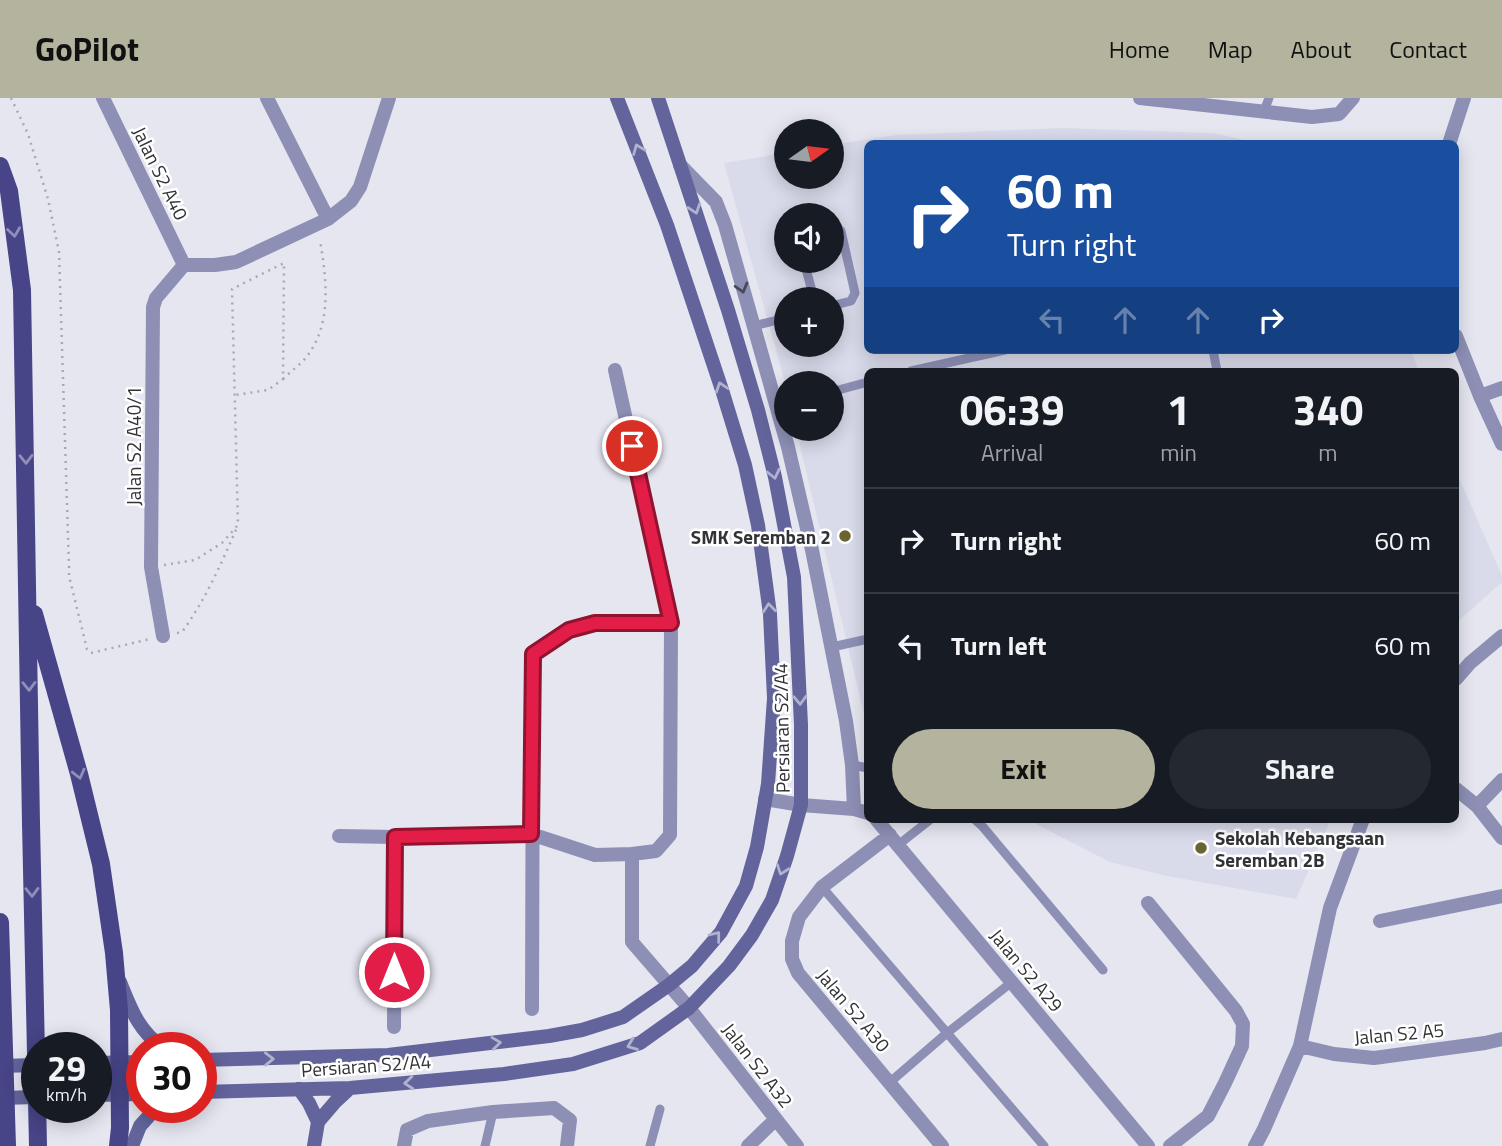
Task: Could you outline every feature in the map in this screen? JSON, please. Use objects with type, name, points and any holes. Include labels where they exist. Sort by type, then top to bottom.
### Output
[{"type":"main road","name":"Persiaran S2/A4","points":[[217,1060],[388,1055],[549,1037],[624,1017],[692,966],[721,932],[746,886],[757,847],[768,785],[774,698],[770,614],[758,525],[745,465],[722,390],[667,225],[617,98]]},
{"type":"main road","name":"Persiaran S2/A4","points":[[217,1092],[350,1088],[504,1074],[573,1064],[640,1043],[689,1008],[729,966],[772,900],[788,856],[801,805],[802,725],[794,577],[778,488],[758,410],[658,98]]},
{"type":"main road","points":[[0,166],[9,191],[22,290],[38,1146]]},
{"type":"main road","points":[[28,591],[79,774],[97,852],[116,971],[119,1010],[118,1146]]},
{"type":"main road","points":[[0,922],[7,1146]]},
{"type":"main road","points":[[116,971],[136,1020],[144,1032]]},
{"type":"main road","points":[[112,1063],[126,1063]]},
{"type":"main road","points":[[0,1066],[21,1065]]},
{"type":"main road","points":[[314,1146],[318,1122],[350,1088]]},
{"type":"main road","points":[[299,1089],[318,1122]]},
{"type":"main road","points":[[112,1095],[126,1095]]},
{"type":"main road","points":[[0,1098],[21,1097]]},
{"type":"main road","points":[[132,1146],[143,1123]]},
{"type":"street","name":"Jalan S2 A40","points":[[103,98],[184,265]]},
{"type":"street","points":[[267,98],[323,221]]},
{"type":"street","points":[[184,265],[236,262],[323,221],[351,201],[360,187],[389,98]]},
{"type":"street","points":[[1140,98],[1266,105],[1312,117],[1339,114],[1353,98]]},
{"type":"street","points":[[1450,140],[1464,98]]},
{"type":"street","points":[[680,165],[716,202],[753,326],[774,384]]},
{"type":"street","name":"Jalan S2 A40/1","points":[[163,636],[151,567],[153,307],[156,298],[184,265]]},
{"type":"street","points":[[1459,344],[1502,444]]},
{"type":"street","points":[[338,836],[531,834],[595,855],[656,851],[670,835],[671,623],[615,370]]},
{"type":"street","points":[[1480,396],[1502,388]]},
{"type":"street","points":[[758,410],[774,406]]},
{"type":"street","points":[[765,799],[861,811],[832,648],[787,441]]},
{"type":"street","points":[[1459,676],[1502,636]]},
{"type":"street","points":[[532,1009],[533,654]]},
{"type":"street","points":[[1477,806],[1502,780]]},
{"type":"street","points":[[1459,791],[1477,806],[1502,838]]},
{"type":"street","name":"Jalan S2 A29","points":[[879,823],[1148,1146]]},
{"type":"street","points":[[1255,1146],[1300,1046],[1330,908],[1362,823]]},
{"type":"street","points":[[394,1027],[395,837]]},
{"type":"street","name":"Jalan S2 A30","points":[[894,840],[822,887],[799,917],[792,941],[792,959],[798,973],[942,1146]]},
{"type":"street","name":"Jalan S2 A32","points":[[632,854],[632,942],[689,1008],[797,1146]]},
{"type":"street","points":[[1380,922],[1502,896]]},
{"type":"street","points":[[1148,903],[1244,1024],[1242,1046],[1208,1116],[1170,1146]]},
{"type":"street","name":"Jalan S2 A5","points":[[1300,1046],[1342,1056],[1374,1058],[1502,1039]]},
{"type":"street","points":[[404,1146],[407,1130],[428,1121],[493,1112],[554,1108],[570,1120],[567,1146]]},
{"type":"street","points":[[748,1146],[776,1119]]},
{"type":"lane","points":[[844,244],[855,293],[851,301],[844,303]]},
{"type":"lane","points":[[753,326],[774,321]]},
{"type":"lane","points":[[924,368],[986,354]]},
{"type":"lane","points":[[844,388],[864,383]]},
{"type":"lane","points":[[533,654],[569,630],[595,623],[671,623]]},
{"type":"lane","points":[[832,648],[864,640]]},
{"type":"lane","points":[[852,765],[864,767]]},
{"type":"lane","points":[[894,840],[924,823]]},
{"type":"lane","points":[[978,823],[1103,970]]},
{"type":"lane","points":[[822,887],[1044,1146]]},
{"type":"lane","points":[[889,1083],[1012,982]]},
{"type":"lane","points":[[650,1146],[660,1109]]},
{"type":"lane","points":[[485,1146],[493,1112]]},
{"type":"path","points":[[11,98],[27,134],[48,199],[59,252],[69,576],[87,649],[91,653],[182,632],[198,610],[219,569],[238,525],[232,289],[284,263],[283,379]]},
{"type":"path","points":[[235,395],[268,390],[283,379],[309,354],[322,330],[326,295],[323,221]]},
{"type":"path","points":[[151,567],[195,560],[222,543],[238,525]]},
{"type":"shaded area","points":[[1061,128],[1213,133],[1244,140],[864,140],[864,354],[1413,354],[1418,368],[864,368],[864,714],[799,441],[844,441],[844,371],[782,371],[778,357],[844,357],[844,287],[774,287],[774,343],[724,163],[774,155],[774,189],[844,189],[844,143],[896,135]]},
{"type":"shaded area","points":[[1459,478],[1502,576],[1502,582],[1459,620]]},
{"type":"shaded area","name":"Sekolah Kebangsaan Seremban 2B","points":[[1034,823],[1329,823],[1296,899],[1167,876],[1110,862]]},
{"type":"place","name":"SMK Seremban 2","points":[[845,536]]},
{"type":"place","name":"Sekolah Kebangsaan Seremban 2B","points":[[1201,848]]},
{"type":"route","points":[[394,972],[395,837],[531,834],[533,654],[569,630],[595,623],[671,623],[632,446]]}]
